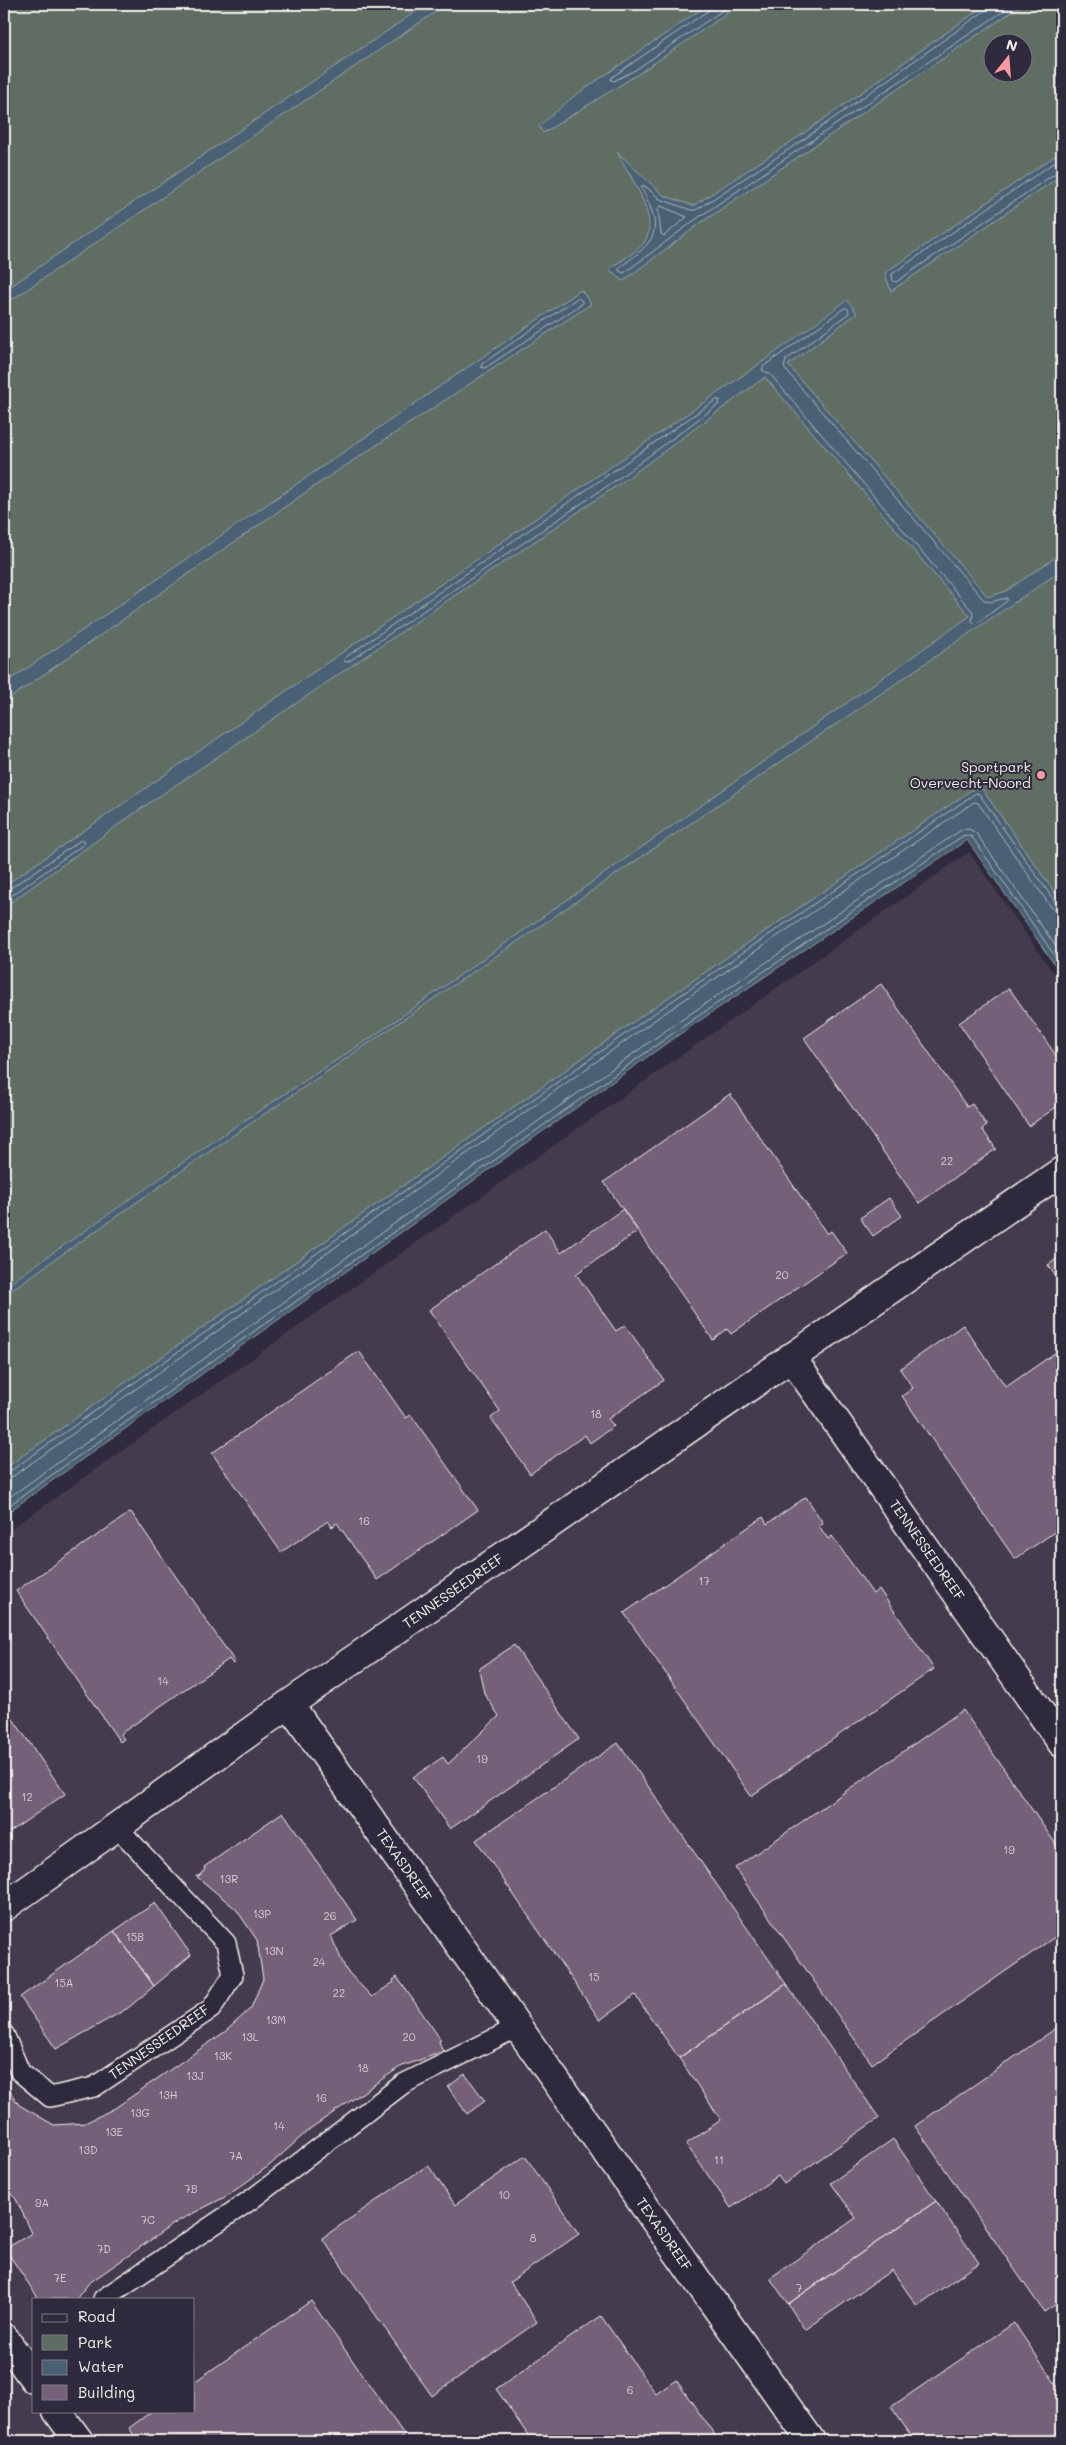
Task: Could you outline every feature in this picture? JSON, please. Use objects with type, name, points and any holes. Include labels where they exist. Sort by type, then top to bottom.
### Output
[{"type":"street","name":"TENNESSEEDREEF","points":[[4,1907],[290,1704],[1062,1171]]},
{"type":"street","name":"TENNESSEEDREEF","points":[[791,1358],[1062,1744]]},
{"type":"street","name":"TEXASDREEF","points":[[290,1704],[811,2441]]},
{"type":"street","points":[[4,2338],[32,2374]]},
{"type":"street","points":[[58,2412],[80,2441]]},
{"type":"lane","name":"TENNESSEEDREEF","points":[[4,2034],[20,2072],[50,2097],[94,2087],[210,2009],[233,1975],[226,1943],[116,1826]]},
{"type":"lane","points":[[104,2298],[252,2199],[403,2084],[518,2027]]},
{"type":"shaded area","points":[[969,852],[1062,985],[1062,2441],[4,2441],[4,1534]]},
{"type":"green space","points":[[4,4],[427,4],[4,291]]},
{"type":"green space","points":[[447,4],[709,4],[573,97],[543,133],[638,74],[741,4],[987,4],[797,138],[693,206],[663,195],[618,153],[642,198],[649,222],[649,233],[641,247],[609,269],[623,281],[702,222],[1023,4],[1062,4],[1062,151],[885,273],[891,291],[1062,175],[1062,553],[1006,591],[988,598],[788,365],[857,313],[847,301],[761,363],[4,886],[4,702],[322,481],[591,304],[581,290],[4,684],[4,305]]},
{"type":"green space","points":[[765,377],[970,616],[378,1033],[227,1132],[4,1288],[4,907],[136,812],[622,482]]},
{"type":"green space","points":[[1062,570],[1062,903],[979,785],[653,1008],[4,1469],[4,1295],[203,1156]]},
{"type":"water","points":[[427,4],[447,4],[4,305],[4,291]]},
{"type":"water","points":[[709,4],[741,4],[638,74],[543,133],[539,126],[573,97]]},
{"type":"water","points":[[987,4],[1023,4],[702,222],[623,281],[609,269],[640,248],[648,234],[649,223],[642,197],[617,152],[663,195],[693,206],[797,138]]},
{"type":"water","points":[[1062,151],[1062,175],[891,291],[885,273]]},
{"type":"water","points":[[581,290],[591,304],[322,481],[4,702],[4,684]]},
{"type":"water","points":[[847,300],[857,313],[788,365],[988,597],[1006,591],[1062,553],[1062,570],[203,1156],[4,1295],[4,1288],[24,1273],[227,1132],[378,1033],[970,616],[765,377],[622,482],[136,812],[4,907],[4,886],[761,363]]},
{"type":"water","points":[[979,785],[1062,903],[1062,975],[967,840],[674,1038],[4,1515],[4,1469],[653,1008]]},
{"type":"building","points":[[881,984],[967,1107],[972,1104],[987,1126],[982,1129],[996,1149],[919,1203],[804,1038]]},
{"type":"building","points":[[1009,988],[1062,1064],[1062,1103],[1029,1126],[959,1023]]},
{"type":"building","points":[[730,1094],[827,1234],[831,1231],[847,1253],[731,1334],[727,1329],[713,1340],[604,1182]]},
{"type":"building","points":[[889,1198],[902,1216],[873,1236],[860,1218]]},
{"type":"building","points":[[623,1209],[638,1231],[576,1274],[616,1331],[625,1325],[664,1380],[608,1419],[614,1426],[590,1443],[585,1435],[530,1474],[491,1418],[500,1411],[429,1310],[545,1229],[561,1253]]},
{"type":"building","points":[[1062,1255],[1062,1286],[1048,1265]]},
{"type":"building","points":[[963,1325],[1006,1387],[1062,1348],[1062,1527],[1015,1559],[902,1396],[913,1388],[900,1369]]},
{"type":"building","points":[[359,1351],[406,1418],[411,1415],[478,1510],[377,1580],[337,1523],[332,1527],[328,1521],[281,1552],[212,1453]]},
{"type":"building","points":[[806,1497],[823,1523],[819,1526],[828,1539],[832,1536],[873,1594],[879,1589],[934,1669],[751,1796],[624,1613],[763,1517],[767,1524]]},
{"type":"building","points":[[131,1512],[235,1662],[233,1664],[229,1659],[120,1734],[124,1739],[120,1742],[16,1591]]},
{"type":"building","points":[[514,1645],[579,1739],[450,1829],[413,1777],[443,1757],[448,1764],[499,1716],[484,1693],[479,1669]]},
{"type":"building","points":[[4,1706],[65,1794],[4,1836]]},
{"type":"building","points":[[963,1710],[1062,1853],[1062,1932],[872,2064],[735,1868]]},
{"type":"building","points":[[618,1743],[786,1984],[679,2058],[635,1995],[600,2020],[476,1840]]},
{"type":"building","points":[[283,1812],[357,1920],[331,1936],[346,1970],[372,1997],[394,1982],[393,1980],[397,1977],[441,2040],[439,2041],[442,2050],[445,2051],[400,2067],[311,2128],[270,2165],[227,2196],[178,2221],[89,2283],[77,2298],[38,2298],[5,2249],[32,2233],[16,2199],[4,2187],[4,2082],[19,2105],[54,2125],[85,2123],[115,2108],[226,2031],[251,2008],[263,1979],[257,1940],[236,1909],[196,1876],[199,1876],[205,1869],[204,1867]]},
{"type":"building","points":[[155,1903],[191,1955],[154,1986],[114,1931]]},
{"type":"building","points":[[114,1931],[154,1986],[128,2008],[56,2049],[20,1997]]},
{"type":"building","points":[[786,1984],[879,2118],[784,2184],[778,2176],[731,2208],[686,2144],[721,2120],[679,2058]]},
{"type":"building","points":[[1062,2024],[1062,2300],[1044,2312],[915,2126]]},
{"type":"building","points":[[465,2074],[485,2101],[467,2114],[448,2087]]},
{"type":"building","points":[[893,2139],[936,2201],[788,2304],[770,2278],[856,2218],[831,2183]]},
{"type":"building","points":[[525,2156],[579,2234],[510,2282],[537,2322],[432,2396],[322,2238],[428,2165],[455,2205]]},
{"type":"building","points":[[936,2201],[979,2263],[917,2306],[892,2270],[805,2330],[788,2304]]},
{"type":"building","points":[[311,2301],[405,2436],[398,2441],[138,2441],[129,2428],[151,2412],[195,2412],[195,2381]]},
{"type":"building","points":[[601,2316],[656,2394],[676,2380],[719,2441],[532,2441],[496,2389]]},
{"type":"building","points":[[1014,2323],[1062,2393],[1062,2429],[1045,2441],[915,2441],[891,2407]]},
{"type":"place","name":"Sportpark Overvecht-Noord","points":[[1041,775]]}]
